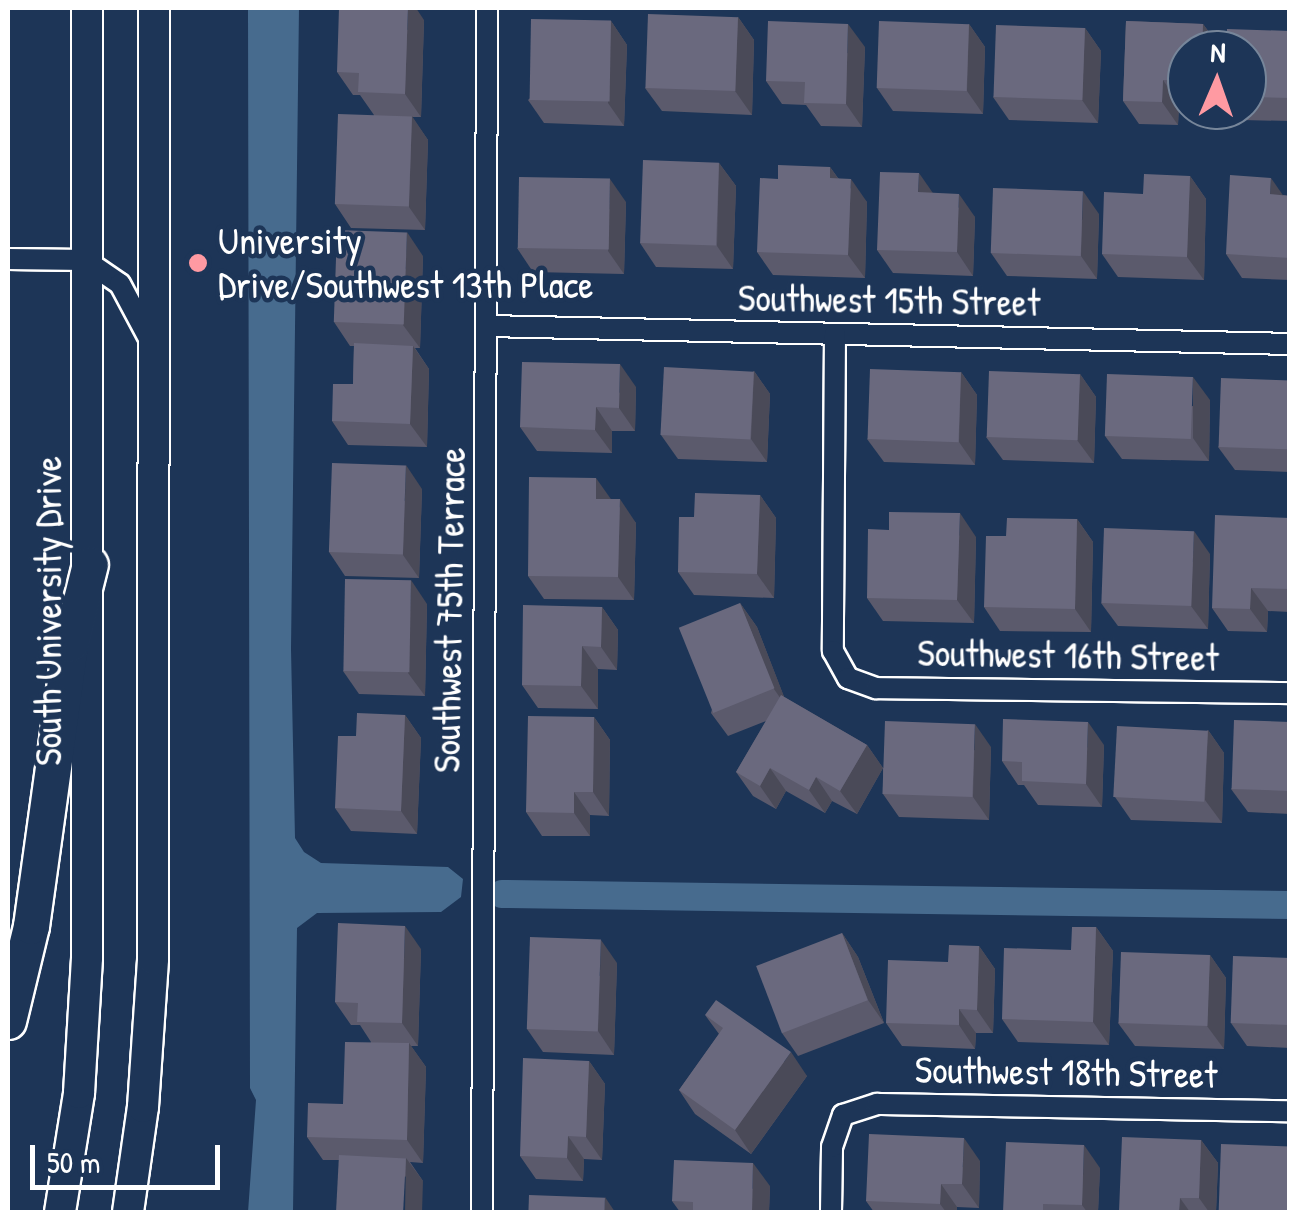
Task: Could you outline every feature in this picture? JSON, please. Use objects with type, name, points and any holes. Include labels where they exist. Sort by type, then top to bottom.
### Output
[{"type":"highway","points":[[8,1021],[31,926],[70,644],[90,564]]},
{"type":"main road","name":"South University Drive","points":[[60,1212],[79,1094],[87,958],[87,8]]},
{"type":"main road","points":[[128,1212],[143,1107],[153,959],[154,8]]},
{"type":"street","name":"Southwest 75th Terrace","points":[[482,1212],[487,8]]},
{"type":"street","points":[[8,259],[86,260],[120,284],[152,344]]},
{"type":"street","name":"Southwest 15th Street","points":[[487,326],[1290,344]]},
{"type":"street","name":"Southwest 16th Street","points":[[835,334],[832,651],[848,678],[876,688],[1290,693]]},
{"type":"street","name":"Southwest 18th Street","points":[[831,1212],[832,1147],[843,1116],[877,1104],[1290,1111]]},
{"type":"water","points":[[248,8],[299,8],[291,649],[295,838],[304,852],[321,863],[448,867],[463,879],[461,897],[441,912],[317,913],[297,928],[293,1212],[248,1212],[256,1100],[250,1088]]},
{"type":"building","points":[[339,8],[408,8],[405,94],[358,92],[359,73],[337,72]]},
{"type":"building","points":[[648,14],[738,17],[735,91],[645,88]]},
{"type":"building","points":[[531,19],[611,20],[610,101],[530,100]]},
{"type":"building","points":[[768,21],[848,24],[846,104],[804,103],[805,82],[766,81]]},
{"type":"building","points":[[879,21],[969,24],[967,91],[877,88]]},
{"type":"building","points":[[1126,21],[1203,24],[1203,30],[1167,30],[1167,80],[1163,80],[1162,102],[1123,101]]},
{"type":"building","points":[[996,25],[1085,28],[1082,100],[993,97]]},
{"type":"building","points":[[1267,30],[1290,31],[1290,98],[1267,97]]},
{"type":"building","points":[[338,114],[412,117],[409,207],[335,204]]},
{"type":"building","points":[[643,160],[719,163],[716,246],[640,243]]},
{"type":"building","points":[[778,165],[830,167],[830,178],[851,179],[848,255],[757,252],[760,178],[778,179]]},
{"type":"building","points":[[880,172],[919,173],[918,192],[959,194],[957,252],[877,250]]},
{"type":"building","points":[[1144,174],[1190,176],[1187,257],[1102,254],[1104,192],[1143,194]]},
{"type":"building","points":[[1230,175],[1271,178],[1270,194],[1290,196],[1290,258],[1226,254]]},
{"type":"building","points":[[519,177],[610,179],[609,250],[518,248]]},
{"type":"building","points":[[993,188],[1083,191],[1081,256],[991,253]]},
{"type":"building","points":[[337,230],[407,232],[404,324],[334,322]]},
{"type":"building","points":[[354,343],[413,346],[410,424],[332,421],[333,384],[353,384]]},
{"type":"building","points":[[522,362],[620,364],[619,408],[596,407],[595,430],[520,427]]},
{"type":"building","points":[[664,367],[754,372],[750,440],[660,435]]},
{"type":"building","points":[[870,369],[961,372],[959,442],[868,439]]},
{"type":"building","points":[[989,371],[1080,374],[1078,440],[987,437]]},
{"type":"building","points":[[1107,374],[1193,377],[1191,439],[1105,436]]},
{"type":"building","points":[[1221,378],[1290,380],[1288,449],[1219,447]]},
{"type":"building","points":[[332,463],[406,466],[403,555],[329,552]]},
{"type":"building","points":[[529,477],[596,478],[596,499],[620,499],[618,577],[528,576]]},
{"type":"building","points":[[695,493],[760,495],[757,574],[678,572],[679,517],[694,517]]},
{"type":"building","points":[[889,512],[960,513],[957,600],[867,598],[868,529],[889,530]]},
{"type":"building","points":[[1215,515],[1290,518],[1290,589],[1251,588],[1250,609],[1212,608]]},
{"type":"building","points":[[1007,518],[1077,519],[1075,609],[984,607],[986,536],[1006,536]]},
{"type":"building","points":[[1104,528],[1194,531],[1191,606],[1101,603]]},
{"type":"building","points":[[345,579],[411,580],[409,672],[343,671]]},
{"type":"building","points":[[740,603],[774,688],[713,713],[679,628]]},
{"type":"building","points":[[523,605],[602,607],[601,647],[582,646],[581,686],[522,685]]},
{"type":"building","points":[[781,695],[867,745],[840,791],[816,777],[809,790],[770,768],[760,786],[736,772]]},
{"type":"building","points":[[357,713],[405,715],[401,811],[335,808],[338,736],[356,736]]},
{"type":"building","points":[[528,716],[594,717],[593,792],[574,792],[574,813],[526,812]]},
{"type":"building","points":[[1003,719],[1088,722],[1086,784],[1022,781],[1022,762],[1002,761]]},
{"type":"building","points":[[1234,720],[1290,722],[1288,791],[1232,789]]},
{"type":"building","points":[[885,721],[975,724],[972,797],[882,794]]},
{"type":"building","points":[[1117,726],[1208,731],[1204,802],[1113,797]]},
{"type":"building","points":[[338,923],[405,926],[402,1023],[357,1022],[358,1003],[335,1002]]},
{"type":"building","points":[[1072,927],[1096,927],[1093,1022],[1002,1019],[1004,948],[1071,950]]},
{"type":"building","points":[[842,933],[868,1000],[782,1033],[756,966]]},
{"type":"building","points":[[530,937],[601,939],[598,1031],[527,1029]]},
{"type":"building","points":[[949,945],[979,946],[977,1010],[959,1009],[959,1025],[886,1023],[888,960],[948,962]]},
{"type":"building","points":[[1121,952],[1210,955],[1207,1026],[1119,1023]]},
{"type":"building","points":[[1233,956],[1290,958],[1288,1025],[1231,1023]]},
{"type":"building","points":[[716,1000],[791,1052],[735,1130],[679,1090],[723,1028],[705,1015]]},
{"type":"building","points":[[345,1042],[409,1043],[407,1140],[307,1137],[308,1103],[343,1104]]},
{"type":"building","points":[[523,1058],[589,1061],[586,1137],[568,1136],[567,1158],[520,1156]]},
{"type":"building","points":[[869,1134],[964,1138],[962,1184],[941,1184],[940,1204],[866,1201]]},
{"type":"building","points":[[1122,1137],[1201,1140],[1199,1198],[1180,1198],[1179,1212],[1119,1212]]},
{"type":"building","points":[[1006,1142],[1084,1145],[1082,1205],[1043,1204],[1043,1212],[1003,1212]]},
{"type":"building","points":[[1221,1144],[1290,1146],[1288,1212],[1219,1212]]},
{"type":"building","points":[[339,1155],[406,1159],[403,1212],[336,1212]]},
{"type":"building","points":[[674,1160],[753,1163],[752,1212],[693,1212],[693,1202],[672,1201]]},
{"type":"building","points":[[529,1195],[605,1198],[604,1212],[528,1212]]},
{"type":"waterway","points":[[502,894],[1290,905]]},
{"type":"place","name":"University Drive/Southwest 13th Place","points":[[198,263]]}]
